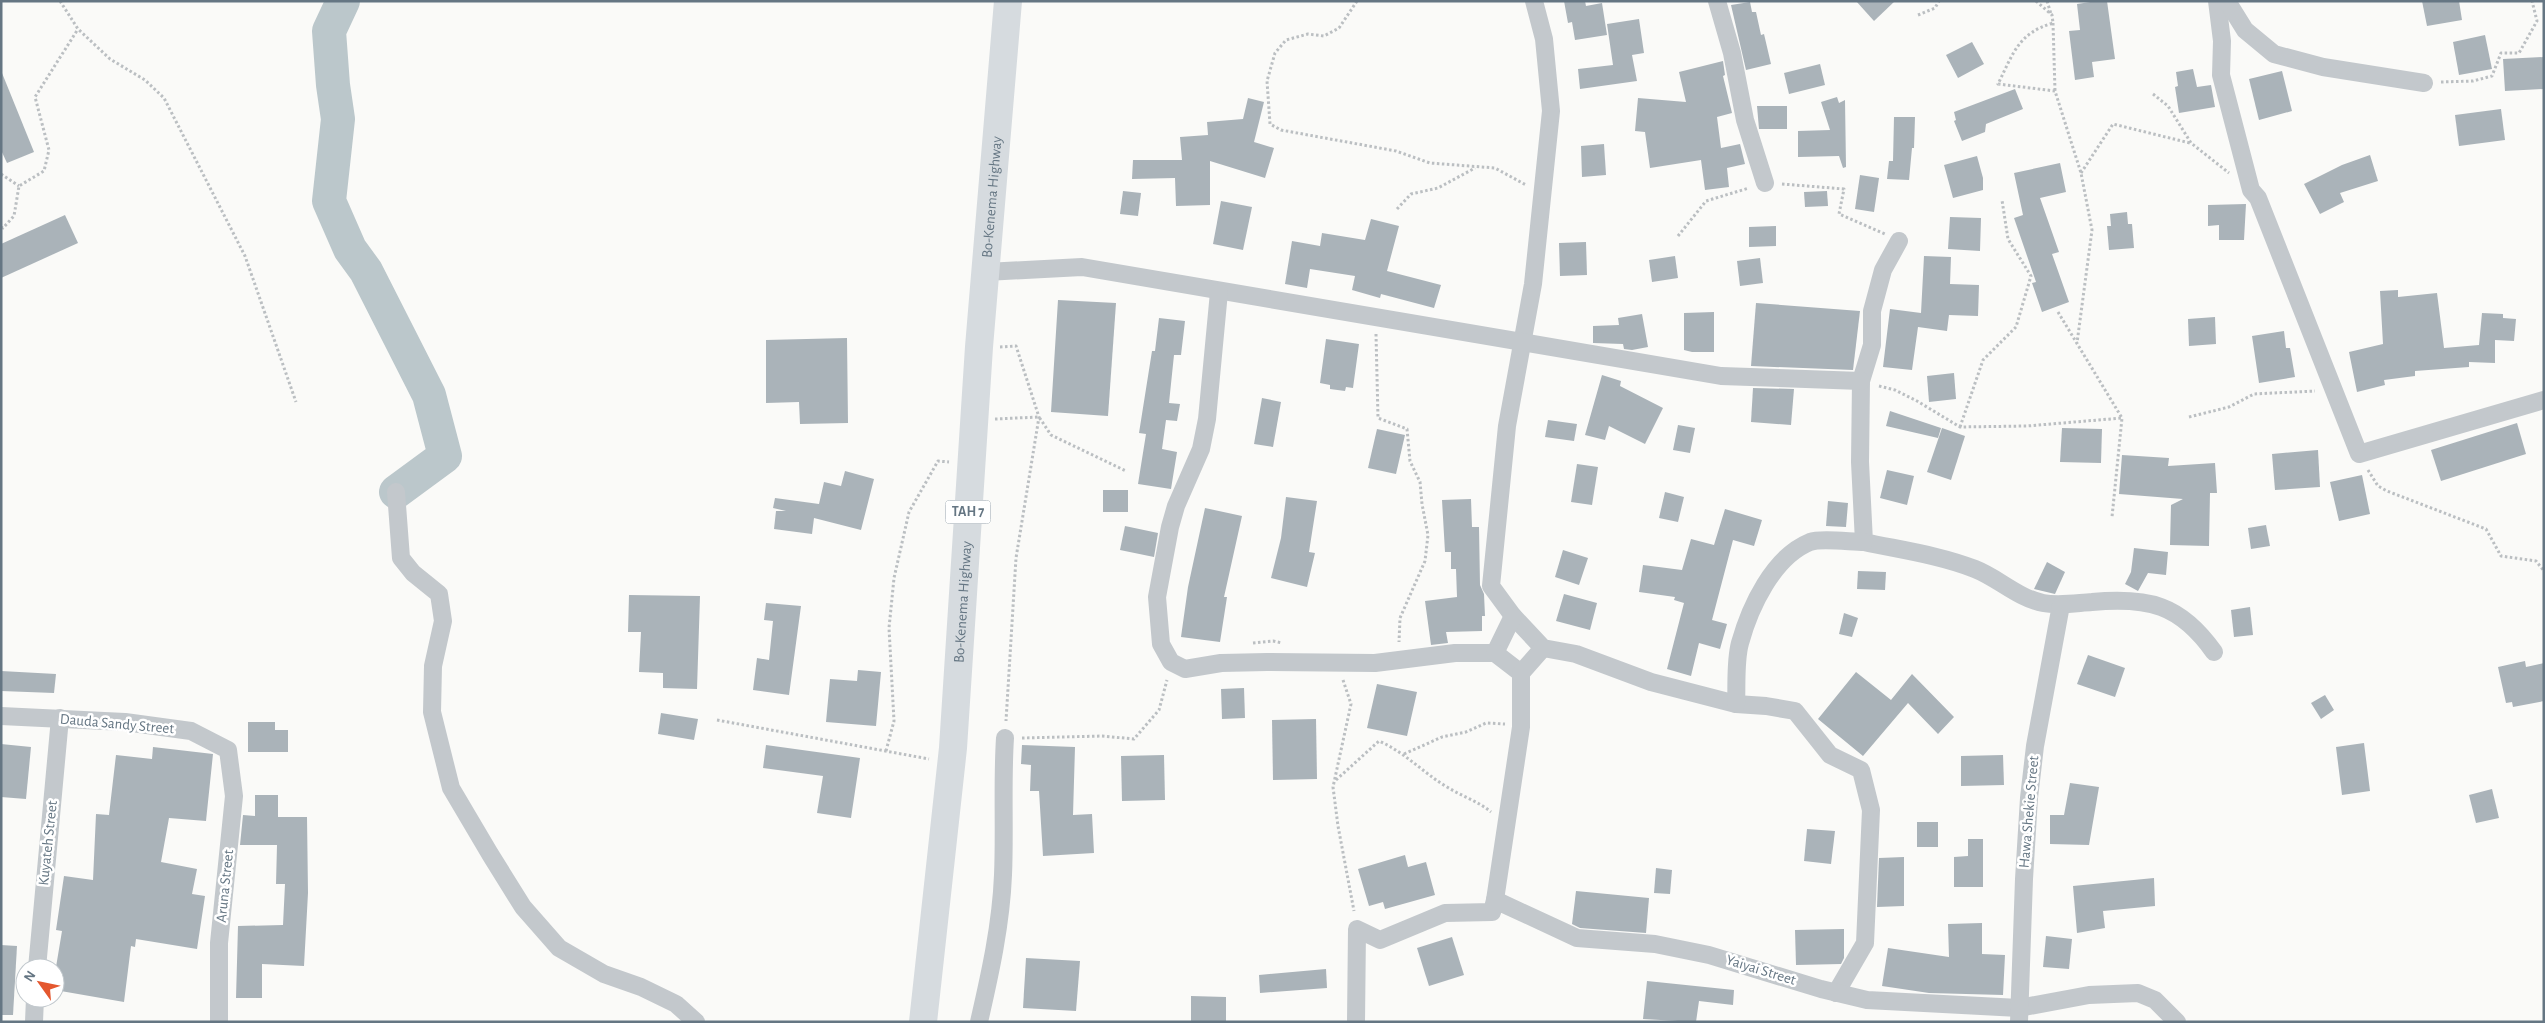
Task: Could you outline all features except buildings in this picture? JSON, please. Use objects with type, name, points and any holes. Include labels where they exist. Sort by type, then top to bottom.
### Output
[{"type":"highway","name":"Bo-Kenema Highway","points":[[923,1022],[952,764],[979,347],[1008,1]]},
{"type":"street","points":[[1534,1],[1544,39],[1551,111],[1533,284],[1506,426],[1491,586],[1513,616],[1543,648],[1576,654],[1651,682],[1736,704],[1766,706],[1795,711],[1830,755],[1861,770],[1871,810],[1865,943],[1836,993]]},
{"type":"street","points":[[1717,1],[1732,53],[1745,120],[1765,183]]},
{"type":"street","points":[[2217,1],[2222,41],[2221,75],[2251,190],[2258,198],[2359,454],[2544,400]]},
{"type":"street","points":[[2227,1],[2245,30],[2274,54],[2322,67],[2424,83]]},
{"type":"street","points":[[1864,542],[1860,462],[1861,381],[1872,345],[1872,311],[1883,270],[1899,241]]},
{"type":"street","points":[[986,272],[1082,268],[1376,319],[1432,325],[1721,376],[1861,381]]},
{"type":"street","points":[[1219,292],[1207,420],[1201,449],[1176,506],[1170,527],[1158,597],[1161,644],[1171,662],[1185,669],[1230,663],[1375,663],[1455,653],[1495,653],[1521,673]]},
{"type":"street","points":[[396,492],[401,558],[414,573],[439,594],[443,622],[433,666],[432,712],[451,788],[522,907],[559,948],[604,974],[640,987],[676,1004],[696,1022]]},
{"type":"street","points":[[1736,704],[1740,644],[1754,606],[1773,574],[1791,554],[1812,541],[1864,542],[1942,558],[1996,578],[2024,596],[2042,603],[2060,605],[2126,599],[2152,603],[2181,616],[2201,633],[2214,652]]},
{"type":"street","name":"Hawa Shekie Street","points":[[2019,1015],[2024,879],[2032,772],[2060,605]]},
{"type":"street","points":[[1495,653],[1513,616]]},
{"type":"street","points":[[1356,1022],[1357,929],[1380,940],[1445,913],[1492,912],[1521,727],[1521,673],[1543,648]]},
{"type":"street","name":"Dauda Sandy Street","points":[[1,716],[125,722],[191,731],[228,750]]},
{"type":"street","name":"Kuyateh Street","points":[[38,958],[60,718]]},
{"type":"street","points":[[979,1022],[994,956],[1003,876],[1003,771],[1006,738]]},
{"type":"street","name":"Aruna Street","points":[[219,1022],[219,943],[234,796],[228,750]]},
{"type":"street","name":"Yaiyai Street","points":[[1495,900],[1577,938],[1655,944],[1709,955],[1836,993],[1867,1000],[2019,1015],[2089,995],[2138,993],[2155,1000],[2177,1022]]},
{"type":"street","points":[[34,1022],[35,1008]]},
{"type":"path","points":[[60,1],[78,29],[110,59],[145,80],[164,98],[245,256],[296,402]]},
{"type":"path","points":[[1357,1],[1339,28],[1324,36],[1308,34],[1286,40],[1275,53],[1267,81],[1270,124],[1281,130],[1396,151],[1430,163],[1495,168],[1541,194]]},
{"type":"path","points":[[1918,15],[1935,8],[1939,1]]},
{"type":"path","points":[[2036,1],[2052,15]]},
{"type":"path","points":[[2047,1],[2053,23],[2055,90],[2081,173],[2092,230],[2077,343]]},
{"type":"path","points":[[2424,83],[2472,81],[2492,76],[2501,53],[2518,53],[2537,21],[2532,1]]},
{"type":"path","points":[[2053,23],[2036,28],[2019,42],[1998,84],[2055,90]]},
{"type":"path","points":[[18,186],[44,171],[49,150],[35,97],[78,29]]},
{"type":"path","points":[[2153,94],[2168,106],[2191,143],[2251,190]]},
{"type":"path","points":[[2081,173],[2113,124],[2191,143]]},
{"type":"path","points":[[1397,210],[1411,194],[1438,188],[1476,168]]},
{"type":"path","points":[[1,174],[18,186]]},
{"type":"path","points":[[1678,236],[1706,201],[1765,183],[1844,189],[1839,214],[1899,241]]},
{"type":"path","points":[[1,227],[3,228],[14,216],[18,186]]},
{"type":"path","points":[[1960,427],[1983,360],[2016,327],[2030,276],[2008,239],[2002,200]]},
{"type":"path","points":[[2058,312],[2122,418],[2112,516]]},
{"type":"path","points":[[1376,319],[1378,418],[1407,429],[1410,461],[1420,482],[1428,535],[1425,561],[1400,618],[1399,660]]},
{"type":"path","points":[[979,347],[1016,346],[1039,417],[1051,435],[1126,470]]},
{"type":"path","points":[[1861,381],[1895,390],[1960,427],[2027,426],[2122,418]]},
{"type":"path","points":[[2189,416],[2229,407],[2254,394],[2335,390]]},
{"type":"path","points":[[974,420],[1039,417]]},
{"type":"path","points":[[1039,417],[1016,558],[1006,738],[1102,736],[1134,739],[1159,710],[1171,662]]},
{"type":"path","points":[[2359,454],[2378,486],[2486,529],[2501,556],[2536,561],[2544,571]]},
{"type":"path","points":[[886,751],[894,721],[889,628],[894,578],[909,512],[938,461],[972,463]]},
{"type":"path","points":[[1337,663],[1351,704],[1333,786],[1338,826],[1357,929]]},
{"type":"path","points":[[717,720],[952,764]]},
{"type":"path","points":[[1404,754],[1442,737],[1466,732],[1486,723],[1521,727]]},
{"type":"path","points":[[1335,781],[1379,741],[1404,754],[1447,787],[1485,807],[1506,826]]},
{"type":"waterway","points":[[343,1],[329,31],[333,85],[338,119],[329,201],[350,249],[366,271],[429,395],[445,456],[396,492]]}]
